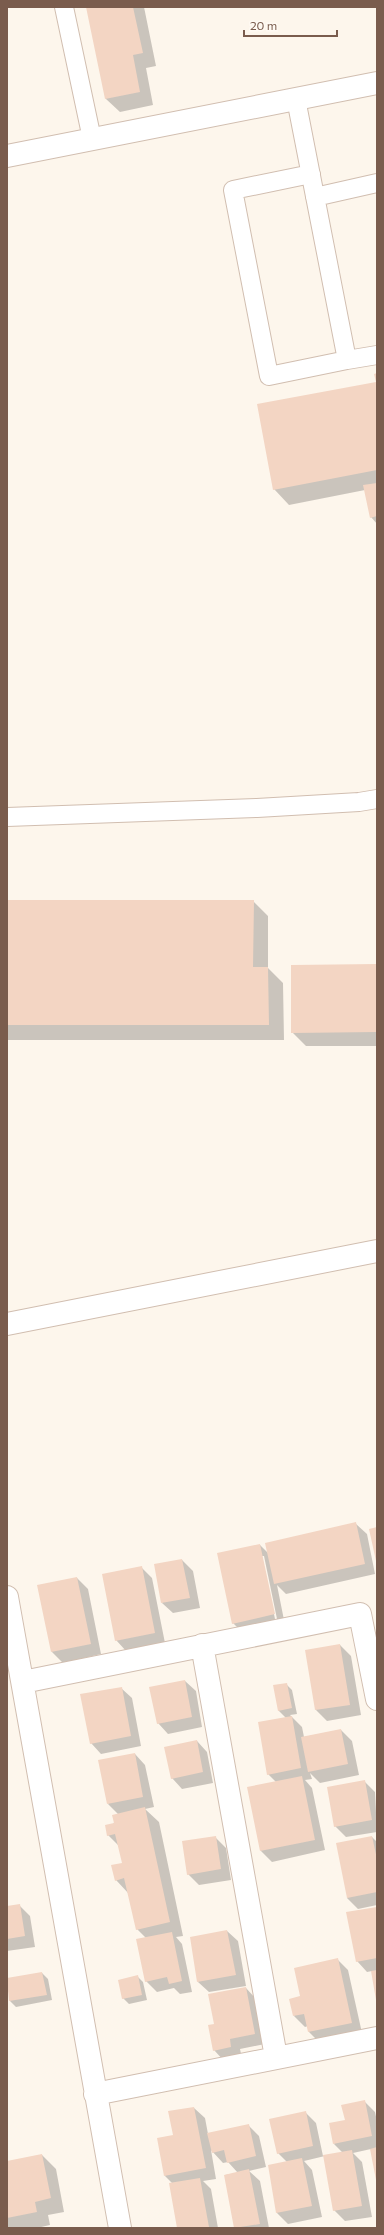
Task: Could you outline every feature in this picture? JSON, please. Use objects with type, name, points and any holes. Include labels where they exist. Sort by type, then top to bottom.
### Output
[{"type":"street","points":[[7,156],[377,83]]},
{"type":"street","points":[[7,1324],[377,1250]]},
{"type":"street","points":[[7,1597],[120,2228]]},
{"type":"street","points":[[23,1682],[360,1614],[377,1699]]},
{"type":"street","points":[[202,1645],[276,2057]]},
{"type":"street","points":[[95,2094],[377,2038]]},
{"type":"lane","points":[[64,7],[92,139]]},
{"type":"lane","points":[[296,99],[347,360]]},
{"type":"lane","points":[[311,174],[233,190],[269,376],[377,354]]},
{"type":"lane","points":[[315,197],[377,183]]},
{"type":"lane","points":[[7,817],[257,808],[360,802],[377,798]]},
{"type":"building","points":[[86,7],[133,7],[143,53],[133,55],[140,92],[105,99]]},
{"type":"building","points":[[377,373],[377,470],[273,490],[257,404],[376,382],[374,374]]},
{"type":"building","points":[[377,483],[377,516],[370,518],[363,485]]},
{"type":"building","points":[[7,900],[254,900],[253,967],[268,967],[269,1025],[7,1025]]},
{"type":"building","points":[[377,964],[377,1032],[291,1033],[291,965]]},
{"type":"building","points":[[356,1522],[365,1564],[274,1584],[265,1543]]},
{"type":"building","points":[[377,1527],[377,1561],[376,1561],[369,1529]]},
{"type":"building","points":[[260,1544],[275,1614],[232,1624],[217,1553]]},
{"type":"building","points":[[182,1559],[190,1598],[161,1603],[154,1564]]},
{"type":"building","points":[[142,1566],[155,1633],[115,1641],[102,1574]]},
{"type":"building","points":[[77,1577],[91,1644],[51,1652],[37,1585]]},
{"type":"building","points":[[340,1644],[350,1705],[315,1710],[305,1650]]},
{"type":"building","points":[[185,1680],[192,1717],[157,1724],[149,1687]]},
{"type":"building","points":[[287,1683],[292,1708],[278,1711],[273,1685]]},
{"type":"building","points":[[122,1687],[131,1736],[90,1744],[80,1694]]},
{"type":"building","points":[[292,1716],[301,1768],[267,1775],[258,1722]]},
{"type":"building","points":[[341,1729],[348,1764],[308,1772],[301,1737]]},
{"type":"building","points":[[197,1740],[203,1772],[171,1779],[164,1747]]},
{"type":"building","points":[[135,1753],[143,1797],[107,1804],[98,1760]]},
{"type":"building","points":[[302,1776],[315,1840],[260,1851],[247,1787]]},
{"type":"building","points":[[365,1780],[372,1820],[334,1827],[327,1787]]},
{"type":"building","points":[[145,1807],[170,1922],[136,1930],[124,1878],[115,1881],[111,1865],[122,1863],[115,1834],[107,1836],[105,1825],[114,1823],[112,1815]]},
{"type":"building","points":[[216,1836],[221,1869],[187,1875],[182,1841]]},
{"type":"building","points":[[372,1836],[377,1859],[377,1892],[347,1898],[336,1843]]},
{"type":"building","points":[[20,1904],[25,1936],[7,1939],[7,1906]]},
{"type":"building","points":[[377,1907],[377,1958],[356,1962],[346,1912]]},
{"type":"building","points":[[227,1930],[236,1975],[197,1982],[190,1937]]},
{"type":"building","points":[[172,1932],[182,1981],[169,1984],[167,1977],[145,1982],[136,1939]]},
{"type":"building","points":[[338,1958],[352,2023],[308,2032],[304,2014],[293,2016],[289,1999],[300,1996],[294,1968]]},
{"type":"building","points":[[377,1970],[377,1999],[376,2000],[371,1971]]},
{"type":"building","points":[[42,1972],[47,1995],[9,2001],[7,1978]]},
{"type":"building","points":[[138,1975],[142,1995],[122,1999],[118,1980]]},
{"type":"building","points":[[246,1987],[255,2034],[230,2039],[231,2047],[213,2051],[208,2025],[214,2024],[208,1994]]},
{"type":"building","points":[[365,2100],[372,2136],[333,2144],[329,2123],[345,2120],[341,2105]]},
{"type":"building","points":[[194,2107],[206,2168],[164,2176],[157,2138],[173,2135],[168,2111]]},
{"type":"building","points":[[306,2111],[313,2146],[277,2154],[269,2119]]},
{"type":"building","points":[[249,2124],[256,2156],[227,2163],[224,2150],[212,2153],[207,2133]]},
{"type":"building","points":[[377,2147],[377,2180],[376,2180],[370,2149]]},
{"type":"building","points":[[352,2150],[362,2206],[333,2211],[323,2155]]},
{"type":"building","points":[[42,2154],[51,2198],[35,2202],[37,2212],[7,2218],[7,2161]]},
{"type":"building","points":[[302,2158],[312,2206],[276,2213],[268,2165]]},
{"type":"building","points":[[249,2169],[260,2224],[234,2228],[224,2175]]},
{"type":"building","points":[[200,2178],[209,2227],[177,2228],[169,2183]]}]
